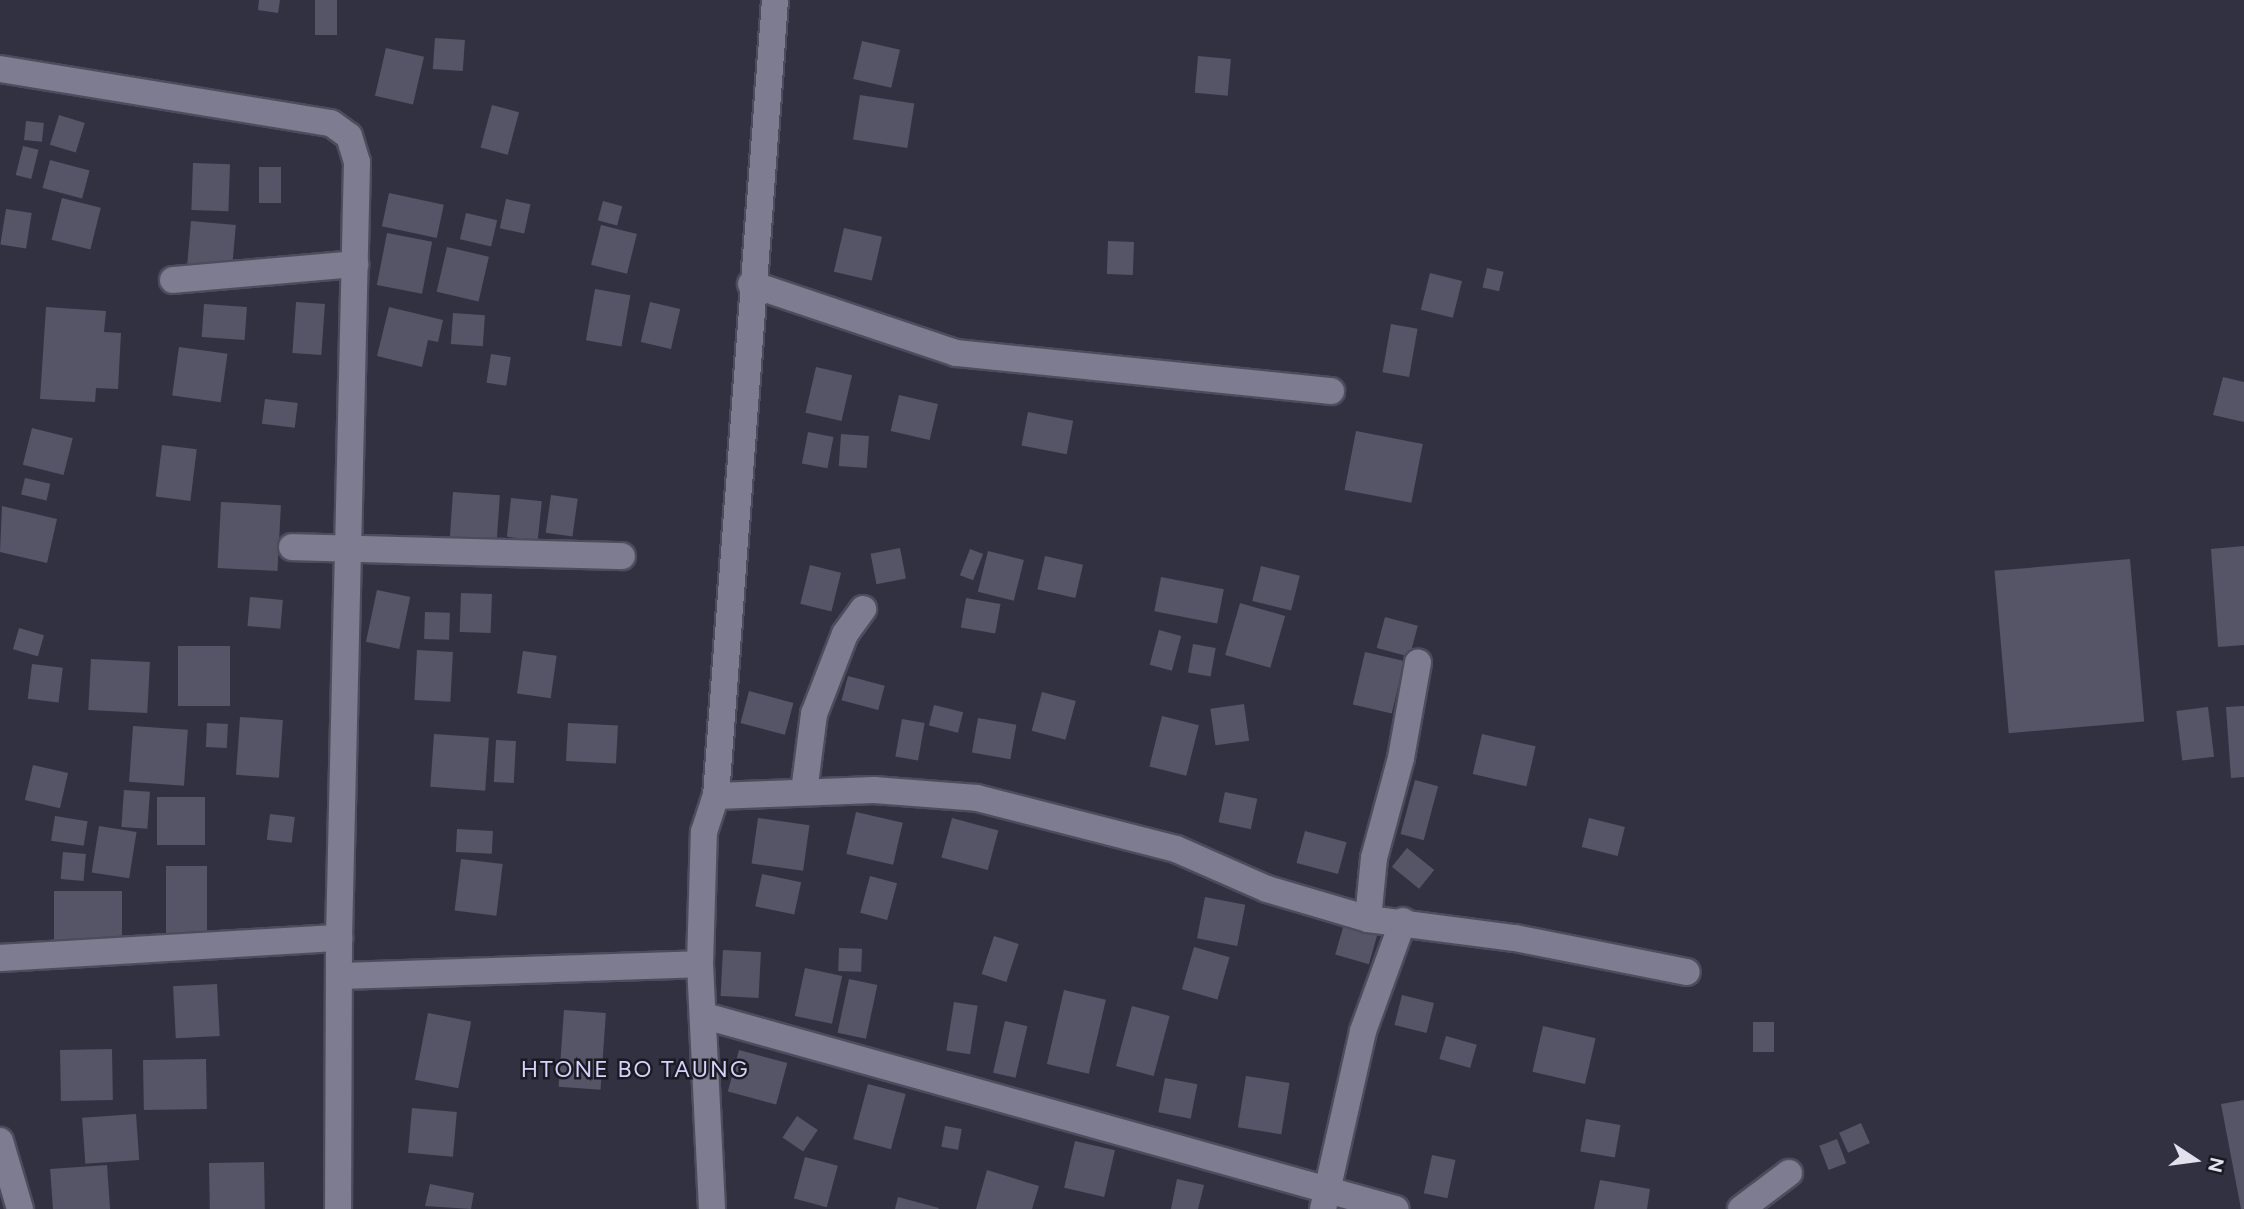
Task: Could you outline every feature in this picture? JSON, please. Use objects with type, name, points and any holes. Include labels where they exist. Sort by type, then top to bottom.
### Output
[{"type":"street","points":[[712,1209],[705,1016],[690,965],[704,832],[716,796],[751,284],[775,0]]},
{"type":"street","points":[[0,69],[331,123],[349,136],[357,162],[339,938],[338,1209]]},
{"type":"street","points":[[173,280],[355,264]]},
{"type":"street","points":[[751,284],[956,353],[1331,391]]},
{"type":"street","points":[[292,547],[622,556]]},
{"type":"street","points":[[804,792],[814,714],[845,634],[863,609]]},
{"type":"street","points":[[1368,919],[1374,858],[1401,758],[1418,663]]},
{"type":"street","points":[[716,796],[874,790],[978,798],[1175,849],[1267,889],[1368,919],[1403,921],[1515,937],[1687,972]]},
{"type":"street","points":[[1324,1199],[1363,1031],[1403,921]]},
{"type":"street","points":[[0,958],[339,938]]},
{"type":"street","points":[[340,976],[690,965]]},
{"type":"street","points":[[705,1016],[1324,1199],[1396,1209]]},
{"type":"street","points":[[0,1141],[20,1209]]},
{"type":"street","points":[[1741,1209],[1789,1172]]},
{"type":"building","points":[[259,0],[280,0],[278,13],[258,10]]},
{"type":"building","points":[[315,0],[337,0],[337,35],[315,35]]},
{"type":"building","points":[[435,38],[465,40],[463,71],[433,69]]},
{"type":"building","points":[[862,41],[900,50],[891,88],[853,79]]},
{"type":"building","points":[[386,48],[424,57],[413,105],[375,96]]},
{"type":"building","points":[[1198,56],[1231,59],[1228,96],[1195,93]]},
{"type":"building","points":[[860,95],[914,104],[907,148],[853,139]]},
{"type":"building","points":[[492,105],[519,112],[508,155],[481,148]]},
{"type":"building","points":[[59,115],[85,123],[76,153],[50,145]]},
{"type":"building","points":[[26,121],[44,123],[42,142],[24,140]]},
{"type":"building","points":[[23,146],[39,150],[31,179],[16,175]]},
{"type":"building","points":[[50,160],[90,171],[82,199],[42,188]]},
{"type":"building","points":[[193,163],[230,164],[228,211],[191,210]]},
{"type":"building","points":[[259,167],[281,167],[281,203],[259,203]]},
{"type":"building","points":[[389,193],[444,205],[437,238],[382,226]]},
{"type":"building","points":[[62,198],[101,208],[90,249],[52,240]]},
{"type":"building","points":[[506,199],[530,204],[524,234],[500,228]]},
{"type":"building","points":[[603,201],[622,206],[617,225],[598,220]]},
{"type":"building","points":[[6,209],[32,213],[26,249],[0,245]]},
{"type":"building","points":[[466,213],[497,220],[491,247],[460,239]]},
{"type":"building","points":[[191,221],[236,225],[232,268],[187,264]]},
{"type":"building","points":[[601,225],[637,234],[627,274],[591,265]]},
{"type":"building","points":[[844,228],[882,237],[872,281],[834,272]]},
{"type":"building","points":[[387,233],[432,242],[422,294],[377,285]]},
{"type":"building","points":[[1108,241],[1134,242],[1133,275],[1107,274]]},
{"type":"building","points":[[447,247],[489,257],[479,301],[437,292]]},
{"type":"building","points":[[1487,268],[1504,272],[1499,291],[1483,287]]},
{"type":"building","points":[[1430,273],[1462,281],[1453,318],[1421,310]]},
{"type":"building","points":[[595,289],[630,295],[621,346],[586,340]]},
{"type":"building","points":[[296,302],[325,304],[321,355],[292,353]]},
{"type":"building","points":[[650,302],[680,309],[671,349],[641,342]]},
{"type":"building","points":[[204,304],[247,307],[245,340],[202,337]]},
{"type":"building","points":[[46,307],[106,311],[104,332],[121,333],[118,389],[96,388],[95,402],[40,399]]},
{"type":"building","points":[[389,307],[443,320],[438,342],[428,340],[422,367],[377,356]]},
{"type":"building","points":[[453,313],[485,315],[483,346],[451,344]]},
{"type":"building","points":[[1391,324],[1418,329],[1409,377],[1382,372]]},
{"type":"building","points":[[179,347],[228,354],[221,402],[172,396]]},
{"type":"building","points":[[491,354],[511,357],[506,386],[486,383]]},
{"type":"building","points":[[816,367],[852,375],[841,421],[805,413]]},
{"type":"building","points":[[2223,377],[2244,382],[2244,422],[2213,415]]},
{"type":"building","points":[[899,395],[938,404],[930,440],[891,431]]},
{"type":"building","points":[[265,399],[298,403],[295,428],[262,424]]},
{"type":"building","points":[[1028,412],[1073,421],[1067,454],[1022,445]]},
{"type":"building","points":[[32,428],[73,438],[64,475],[23,465]]},
{"type":"building","points":[[1356,431],[1423,444],[1411,503],[1345,490]]},
{"type":"building","points":[[808,432],[834,437],[827,468],[802,463]]},
{"type":"building","points":[[841,434],[869,436],[867,468],[839,466]]},
{"type":"building","points":[[162,445],[197,449],[190,501],[156,497]]},
{"type":"building","points":[[25,478],[50,484],[47,500],[21,495]]},
{"type":"building","points":[[453,492],[500,495],[497,543],[450,540]]},
{"type":"building","points":[[551,495],[578,499],[572,536],[546,533]]},
{"type":"building","points":[[511,498],[542,501],[538,540],[507,537]]},
{"type":"building","points":[[221,502],[281,505],[277,571],[218,568]]},
{"type":"building","points":[[2,506],[57,519],[47,563],[0,552]]},
{"type":"building","points":[[2244,546],[2244,645],[2218,647],[2211,549]]},
{"type":"building","points":[[900,548],[906,578],[876,584],[871,554]]},
{"type":"building","points":[[970,549],[983,554],[973,580],[960,575]]},
{"type":"building","points":[[988,551],[1024,560],[1014,601],[978,592]]},
{"type":"building","points":[[1045,556],[1083,565],[1075,598],[1037,589]]},
{"type":"building","points":[[2130,559],[2144,721],[2009,733],[1995,571]]},
{"type":"building","points":[[810,565],[841,573],[831,612],[800,604]]},
{"type":"building","points":[[1261,566],[1300,576],[1291,611],[1252,601]]},
{"type":"building","points":[[1161,577],[1224,589],[1217,624],[1154,611]]},
{"type":"building","points":[[377,590],[410,597],[399,649],[366,642]]},
{"type":"building","points":[[461,593],[492,594],[491,633],[460,632]]},
{"type":"building","points":[[250,597],[283,600],[280,629],[247,626]]},
{"type":"building","points":[[966,598],[1000,604],[995,634],[961,628]]},
{"type":"building","points":[[1240,603],[1285,616],[1270,668],[1225,655]]},
{"type":"building","points":[[425,612],[450,613],[449,640],[424,639]]},
{"type":"building","points":[[1385,617],[1418,626],[1410,657],[1377,648]]},
{"type":"building","points":[[19,628],[44,635],[38,656],[13,649]]},
{"type":"building","points":[[1159,630],[1181,636],[1172,671],[1150,665]]},
{"type":"building","points":[[1193,644],[1216,648],[1211,677],[1188,673]]},
{"type":"building","points":[[178,646],[230,646],[230,706],[178,706]]},
{"type":"building","points":[[417,650],[453,652],[450,702],[414,700]]},
{"type":"building","points":[[523,651],[557,656],[551,698],[517,694]]},
{"type":"building","points":[[1365,652],[1404,661],[1392,714],[1353,705]]},
{"type":"building","points":[[91,659],[150,662],[147,713],[88,710]]},
{"type":"building","points":[[32,664],[63,668],[59,703],[28,699]]},
{"type":"building","points":[[848,676],[885,686],[878,710],[842,700]]},
{"type":"building","points":[[749,691],[793,703],[785,735],[740,723]]},
{"type":"building","points":[[1042,692],[1076,701],[1065,740],[1032,731]]},
{"type":"building","points":[[1244,704],[1249,741],[1215,745],[1210,709]]},
{"type":"building","points":[[934,705],[963,712],[958,733],[929,725]]},
{"type":"building","points":[[2244,706],[2244,777],[2231,778],[2226,707]]},
{"type":"building","points":[[2208,707],[2214,757],[2182,761],[2176,711]]},
{"type":"building","points":[[1162,716],[1199,725],[1186,776],[1149,766]]},
{"type":"building","points":[[240,717],[283,720],[279,778],[236,775]]},
{"type":"building","points":[[978,718],[1016,725],[1010,759],[972,752]]},
{"type":"building","points":[[902,719],[925,723],[918,760],[895,756]]},
{"type":"building","points":[[207,723],[228,724],[227,748],[206,747]]},
{"type":"building","points":[[568,723],[618,726],[616,764],[566,761]]},
{"type":"building","points":[[133,726],[188,730],[184,786],[129,782]]},
{"type":"building","points":[[434,734],[489,738],[485,791],[430,787]]},
{"type":"building","points":[[1482,734],[1536,746],[1526,786],[1473,774]]},
{"type":"building","points":[[496,740],[516,741],[514,783],[494,782]]},
{"type":"building","points":[[33,765],[68,773],[60,808],[25,800]]},
{"type":"building","points":[[1415,780],[1438,786],[1424,840],[1401,834]]},
{"type":"building","points":[[124,790],[150,792],[147,829],[121,827]]},
{"type":"building","points":[[1225,792],[1257,799],[1251,829],[1219,822]]},
{"type":"building","points":[[157,797],[205,797],[205,845],[157,845]]},
{"type":"building","points":[[856,812],[903,823],[893,865],[846,854]]},
{"type":"building","points":[[270,814],[295,817],[292,843],[267,840]]},
{"type":"building","points":[[55,816],[88,821],[84,846],[51,841]]},
{"type":"building","points":[[758,818],[809,825],[803,871],[752,864]]},
{"type":"building","points":[[952,818],[998,830],[988,870],[941,858]]},
{"type":"building","points":[[1589,818],[1625,827],[1618,856],[1582,847]]},
{"type":"building","points":[[99,826],[137,832],[129,878],[92,872]]},
{"type":"building","points":[[457,829],[493,831],[492,854],[456,852]]},
{"type":"building","points":[[1305,831],[1347,842],[1338,874],[1296,863]]},
{"type":"building","points":[[1407,848],[1434,870],[1419,889],[1392,867]]},
{"type":"building","points":[[63,852],[86,854],[84,881],[61,879]]},
{"type":"building","points":[[461,859],[503,864],[496,916],[455,911]]},
{"type":"building","points":[[166,866],[207,866],[207,943],[166,943]]},
{"type":"building","points":[[762,874],[801,882],[794,915],[755,906]]},
{"type":"building","points":[[870,876],[897,883],[887,920],[860,913]]},
{"type":"building","points":[[54,891],[122,891],[122,944],[54,944]]},
{"type":"building","points":[[1205,897],[1245,905],[1237,946],[1197,938]]},
{"type":"building","points":[[1346,917],[1380,927],[1369,964],[1335,954]]},
{"type":"building","points":[[994,936],[1019,944],[1006,982],[982,974]]},
{"type":"building","points":[[1194,947],[1230,957],[1217,999],[1182,989]]},
{"type":"building","points":[[839,948],[862,949],[861,972],[838,971]]},
{"type":"building","points":[[723,950],[761,952],[759,998],[721,996]]},
{"type":"building","points":[[805,968],[842,976],[832,1024],[795,1016]]},
{"type":"building","points":[[849,979],[877,985],[866,1039],[838,1033]]},
{"type":"building","points":[[217,984],[220,1036],[176,1038],[173,986]]},
{"type":"building","points":[[1064,990],[1106,1000],[1089,1074],[1047,1064]]},
{"type":"building","points":[[1402,995],[1434,1003],[1427,1033],[1395,1025]]},
{"type":"building","points":[[954,1002],[978,1006],[970,1054],[946,1050]]},
{"type":"building","points":[[1132,1006],[1170,1016],[1154,1076],[1116,1066]]},
{"type":"building","points":[[564,1010],[606,1013],[601,1090],[559,1087]]},
{"type":"building","points":[[428,1013],[471,1021],[458,1088],[415,1080]]},
{"type":"building","points":[[1005,1021],[1027,1026],[1015,1078],[993,1073]]},
{"type":"building","points":[[1753,1022],[1774,1022],[1774,1052],[1753,1052]]},
{"type":"building","points":[[1543,1026],[1596,1038],[1585,1084],[1532,1072]]},
{"type":"building","points":[[1446,1036],[1477,1045],[1470,1068],[1439,1059]]},
{"type":"building","points":[[112,1049],[113,1100],[61,1101],[60,1050]]},
{"type":"building","points":[[739,1050],[787,1063],[776,1104],[728,1092]]},
{"type":"building","points":[[206,1059],[207,1109],[144,1110],[143,1060]]},
{"type":"building","points":[[1246,1076],[1289,1083],[1281,1134],[1238,1127]]},
{"type":"building","points":[[1165,1078],[1197,1084],[1191,1119],[1158,1112]]},
{"type":"building","points":[[868,1084],[906,1094],[891,1149],[853,1139]]},
{"type":"building","points":[[2244,1100],[2244,1209],[2241,1209],[2221,1104]]},
{"type":"building","points":[[412,1108],[457,1112],[453,1157],[408,1153]]},
{"type":"building","points":[[136,1114],[139,1160],[85,1164],[82,1118]]},
{"type":"building","points":[[797,1116],[818,1130],[803,1152],[782,1138]]},
{"type":"building","points":[[1586,1119],[1620,1125],[1615,1158],[1580,1151]]},
{"type":"building","points":[[1861,1123],[1870,1143],[1848,1153],[1839,1133]]},
{"type":"building","points":[[945,1126],[962,1129],[958,1150],[941,1147]]},
{"type":"building","points":[[1837,1139],[1846,1163],[1829,1170],[1819,1146]]},
{"type":"building","points":[[1075,1141],[1115,1150],[1104,1197],[1064,1188]]},
{"type":"building","points":[[1432,1155],[1455,1160],[1447,1198],[1424,1193]]},
{"type":"building","points":[[805,1157],[838,1166],[827,1207],[794,1199]]},
{"type":"building","points":[[264,1162],[265,1209],[210,1209],[209,1163]]},
{"type":"building","points":[[107,1165],[110,1209],[53,1209],[50,1169]]},
{"type":"building","points":[[987,1170],[1039,1186],[1032,1209],[976,1209]]},
{"type":"building","points":[[1177,1179],[1204,1185],[1198,1209],[1171,1209]]},
{"type":"building","points":[[1600,1180],[1650,1189],[1647,1209],[1594,1209]]},
{"type":"building","points":[[430,1184],[474,1193],[471,1209],[425,1206]]},
{"type":"building","points":[[898,1197],[939,1208],[895,1209]]},
{"type":"district","name":"HTONE BO TAUNG","points":[[635,1069]]}]
